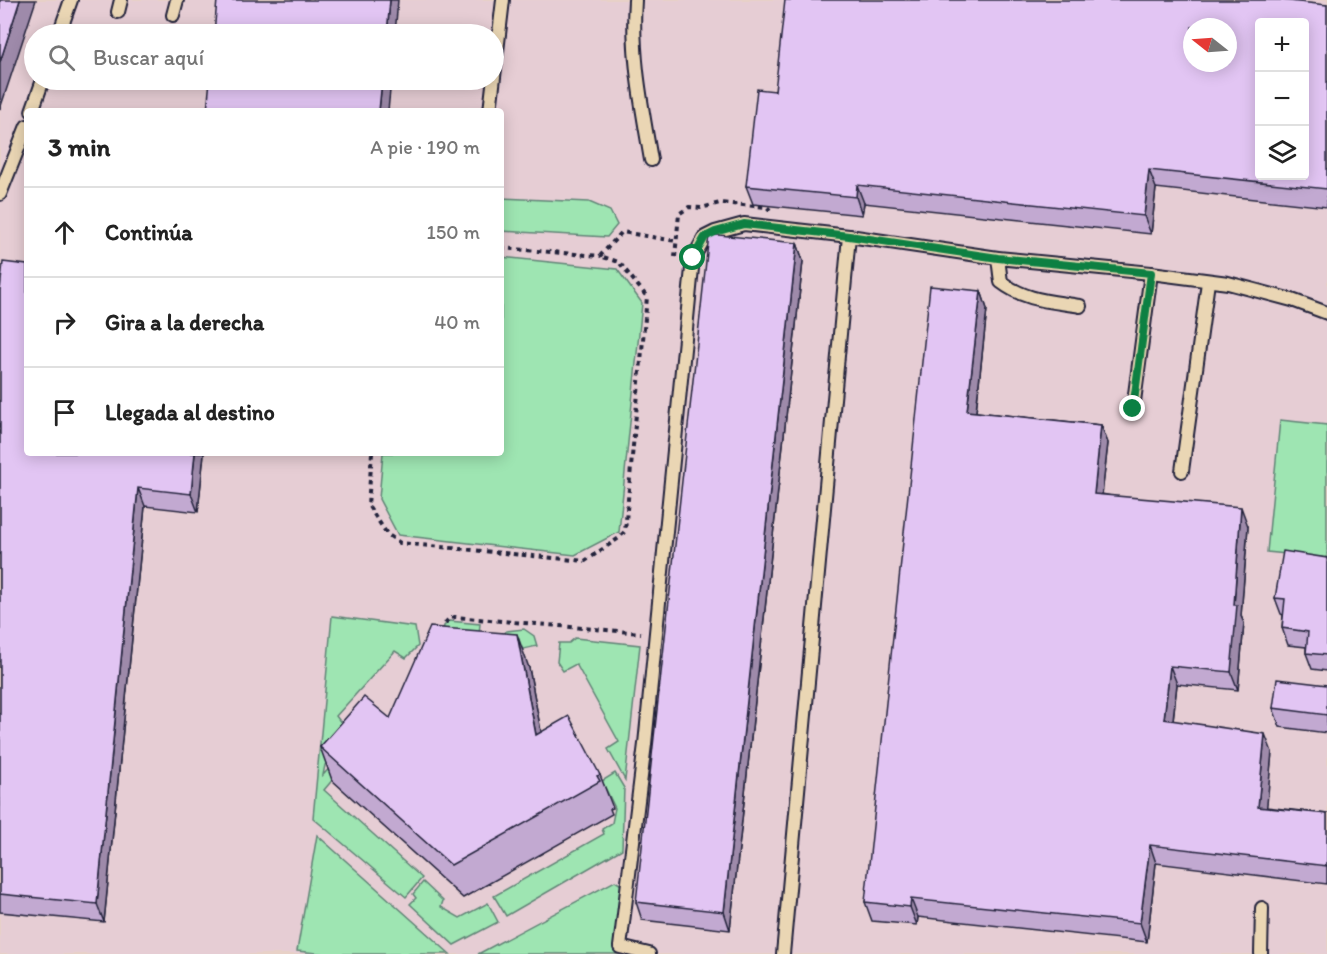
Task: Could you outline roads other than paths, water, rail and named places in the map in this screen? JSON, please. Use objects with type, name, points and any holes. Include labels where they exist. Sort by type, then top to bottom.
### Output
[{"type":"lane","points":[[63,24],[71,0]]},
{"type":"lane","points":[[173,15],[177,0]]},
{"type":"lane","points":[[500,24],[503,0]]},
{"type":"lane","points":[[634,0],[633,21],[638,87],[651,160]]},
{"type":"lane","points":[[33,108],[39,90]]},
{"type":"lane","points":[[490,108],[492,90]]},
{"type":"lane","points":[[0,194],[24,139]]},
{"type":"lane","points":[[649,954],[620,951],[645,744],[693,258],[705,237],[744,224],[849,236],[998,258],[1228,283],[1292,300],[1327,313]]},
{"type":"lane","points":[[783,954],[849,236]]},
{"type":"lane","points":[[998,258],[1001,282],[1014,292],[1028,298],[1080,306]]},
{"type":"lane","points":[[1133,409],[1151,273]]},
{"type":"lane","points":[[1182,471],[1208,282]]},
{"type":"lane","points":[[1261,954],[1262,908]]}]
